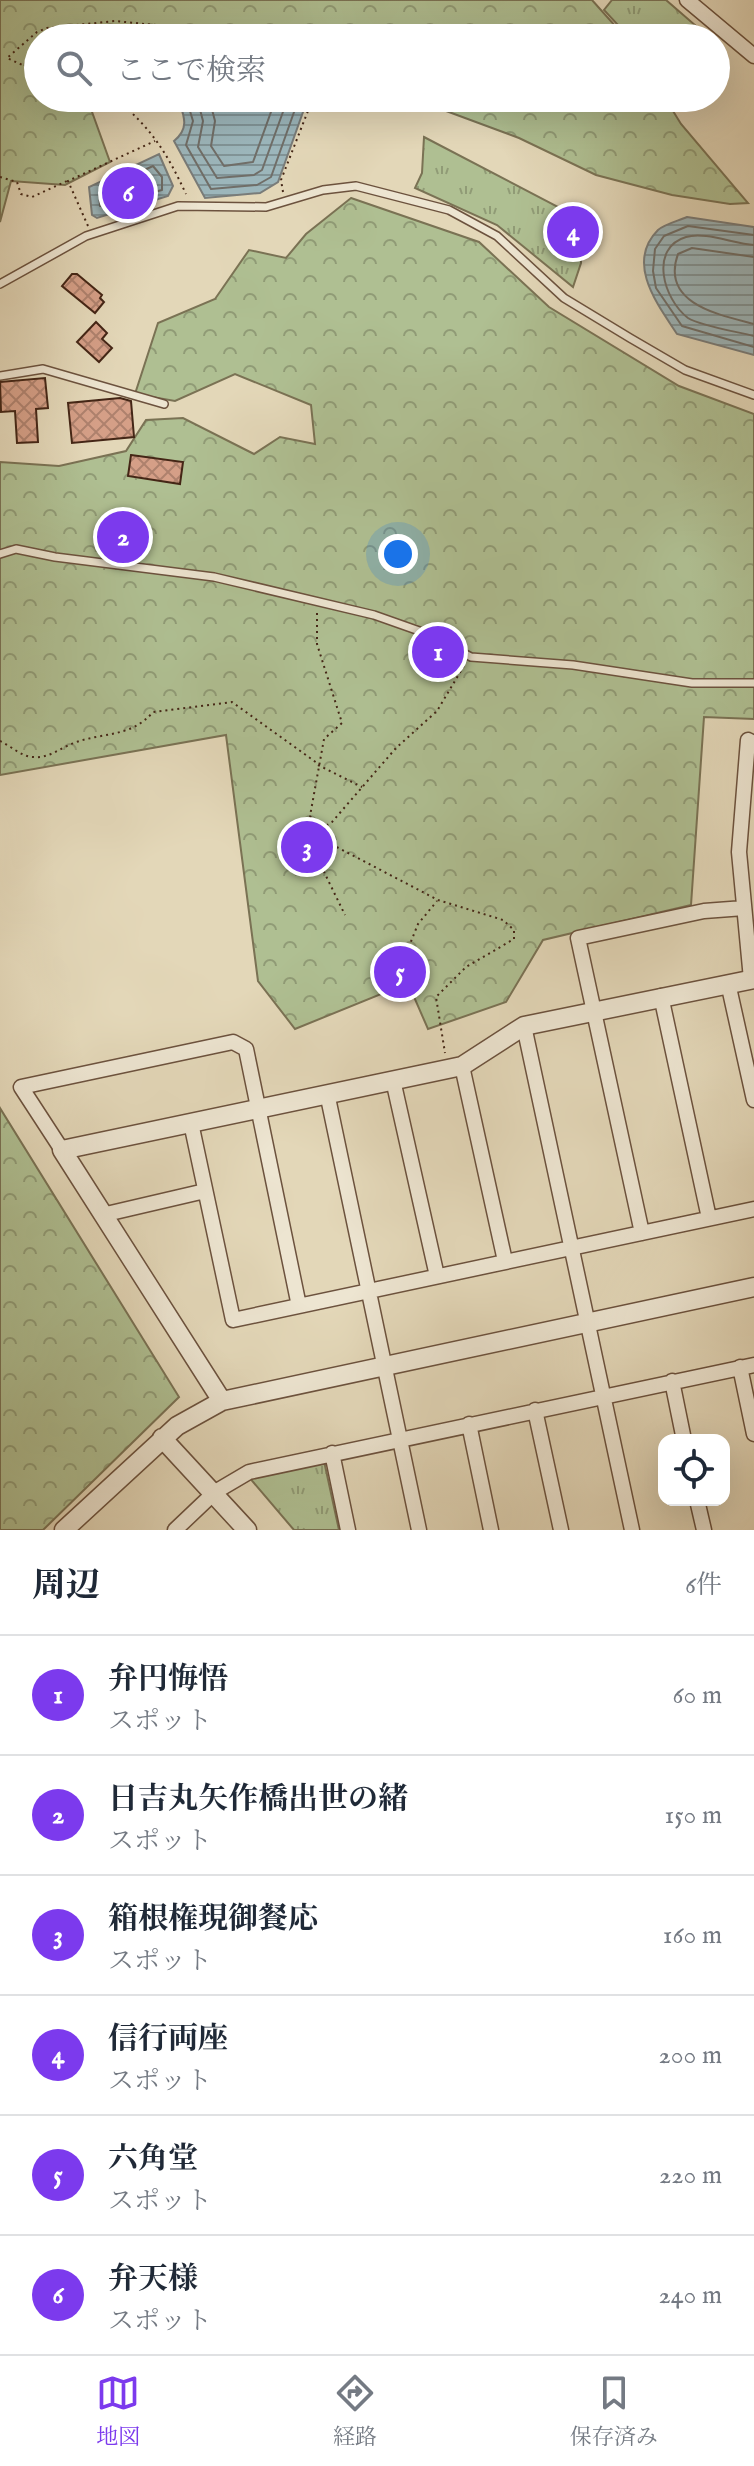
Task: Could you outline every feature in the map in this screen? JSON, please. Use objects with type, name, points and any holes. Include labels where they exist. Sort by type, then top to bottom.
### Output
[{"type":"street","points":[[687,0],[718,24]]},
{"type":"street","points":[[730,33],[753,51]]},
{"type":"street","points":[[62,1150],[455,1067],[524,1026],[752,979],[739,852],[748,740],[754,743]]},
{"type":"street","points":[[642,1233],[578,938],[704,911],[744,908]]},
{"type":"street","points":[[728,983],[754,1100]]},
{"type":"street","points":[[661,996],[709,1218]]},
{"type":"street","points":[[524,1026],[632,1530]]},
{"type":"street","points":[[222,1401],[21,1087],[233,1042],[246,1049],[299,1306]]},
{"type":"street","points":[[455,1067],[505,1261]]},
{"type":"street","points":[[393,1080],[437,1276]]},
{"type":"street","points":[[327,1093],[419,1530]]},
{"type":"street","points":[[191,1123],[233,1320],[754,1209]]},
{"type":"street","points":[[102,1215],[205,1191]]},
{"type":"street","points":[[64,1530],[162,1438],[197,1412],[222,1401],[754,1287]]},
{"type":"street","points":[[175,1530],[215,1492],[249,1472],[747,1366],[754,1434]]},
{"type":"street","points":[[672,1381],[683,1434]]},
{"type":"street","points":[[535,1410],[561,1530]]},
{"type":"street","points":[[469,1424],[491,1530]]},
{"type":"street","points":[[162,1438],[247,1530]]},
{"type":"street","points":[[332,1453],[348,1530]]},
{"type":"street","points":[[698,1506],[704,1530]]},
{"type":"lane","points":[[0,284],[92,234],[178,206],[233,209],[356,186],[449,210],[497,236],[564,298],[685,370],[754,395]]},
{"type":"lane","points":[[0,376],[43,369],[164,404]]},
{"type":"lane","points":[[0,554],[16,549],[55,557],[193,574],[409,626],[471,657],[573,665],[692,683],[754,683]]},
{"type":"path","points":[[86,24],[115,21],[145,24]]},
{"type":"path","points":[[24,43],[7,58],[24,66]]},
{"type":"path","points":[[132,112],[153,130],[155,141],[170,160],[192,207]]},
{"type":"path","points":[[285,201],[281,180],[308,112]]},
{"type":"path","points":[[0,177],[17,182],[21,194],[32,197],[155,141]]},
{"type":"path","points":[[68,181],[92,234]]},
{"type":"path","points":[[317,604],[317,644],[342,719],[339,728],[324,739],[317,764],[310,816],[329,843],[438,900],[503,920],[514,930],[514,939],[466,967],[436,997],[455,1067]]},
{"type":"path","points":[[292,858],[308,839],[332,822],[396,748],[437,711],[471,657]]},
{"type":"path","points":[[0,741],[28,757],[39,758],[76,741],[111,737],[144,722],[153,712],[226,701],[243,708],[317,764],[363,788]]},
{"type":"path","points":[[308,839],[345,915]]},
{"type":"path","points":[[402,964],[418,924],[438,900]]},
{"type":"green space","points":[[0,0],[592,0],[613,24],[24,24],[24,112],[92,112],[110,162],[65,185],[11,181],[0,222]]},
{"type":"green space","points":[[612,0],[666,0],[694,24],[617,24],[604,10]]},
{"type":"green space","points":[[449,112],[674,112],[748,203],[730,204],[672,195],[596,175],[519,138]]},
{"type":"green space","points":[[424,137],[583,220],[581,263],[573,287],[497,225],[415,188],[422,173]]},
{"type":"green space","points":[[351,198],[479,242],[549,307],[679,386],[754,414],[754,719],[704,717],[691,905],[543,940],[506,1002],[428,1029],[408,983],[295,1029],[258,981],[226,735],[0,775],[0,462],[59,466],[126,451],[146,420],[183,418],[254,454],[280,437],[315,444],[311,405],[235,374],[175,401],[135,394],[158,323],[215,299],[249,250],[286,258],[306,234]]},
{"type":"green space","points":[[0,1108],[179,1397],[43,1530],[0,1530]]},
{"type":"green space","points":[[324,1461],[339,1530],[294,1530],[248,1476]]},
{"type":"water","points":[[183,112],[303,112],[278,182],[260,193],[205,198],[174,141],[184,126]]},
{"type":"water","points":[[159,154],[173,186],[168,196],[97,218],[92,215],[89,187]]},
{"type":"water","points":[[687,217],[754,227],[754,355],[677,334],[654,297],[644,270],[644,256],[649,243],[658,230]]},
{"type":"building","points":[[72,274],[77,274],[102,295],[100,298],[104,302],[95,313],[62,286]]},
{"type":"building","points":[[96,322],[107,333],[102,339],[112,348],[99,362],[77,342]]},
{"type":"building","points":[[45,378],[48,408],[36,409],[38,442],[17,443],[15,411],[1,412],[0,382]]},
{"type":"building","points":[[120,398],[131,401],[134,437],[72,443],[68,403]]},
{"type":"building","points":[[131,455],[183,462],[180,484],[128,476]]},
{"type":"place","name":"弁天様","points":[[128,193]]},
{"type":"place","name":"信行両座","points":[[573,232]]},
{"type":"place","name":"日吉丸矢作橋出世の緒","points":[[123,537]]},
{"type":"place","name":"弁円悔悟","points":[[438,652]]},
{"type":"place","name":"箱根権現御餐応","points":[[307,847]]},
{"type":"place","name":"六角堂","points":[[400,972]]}]
